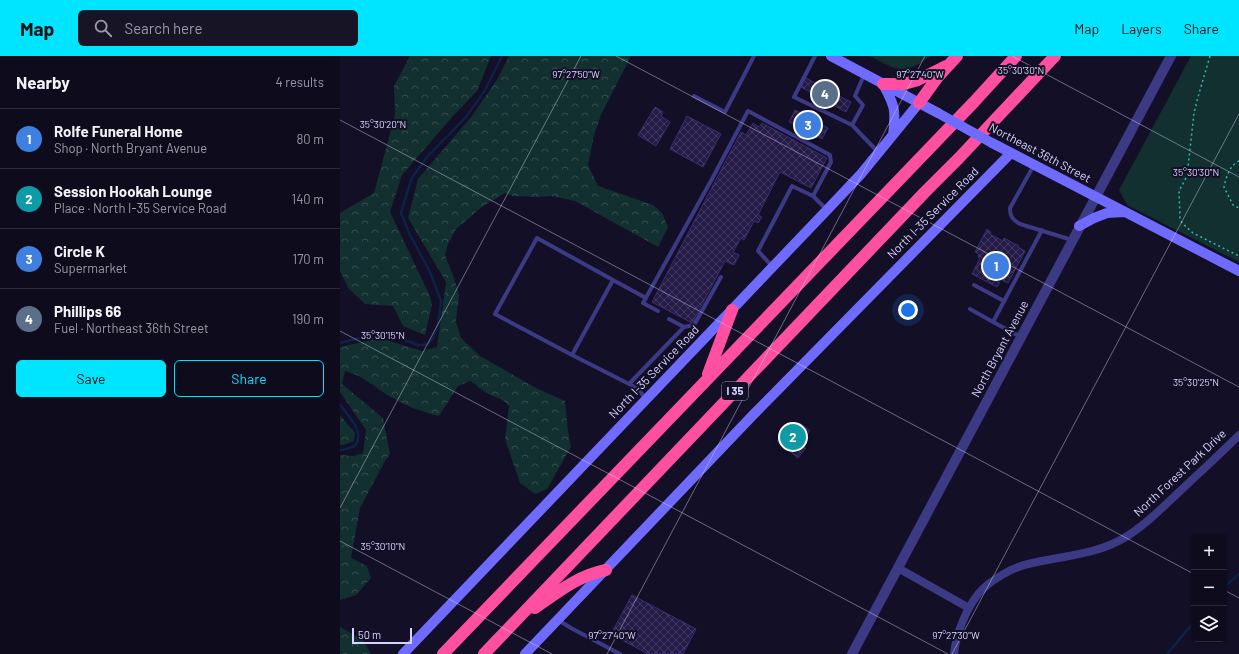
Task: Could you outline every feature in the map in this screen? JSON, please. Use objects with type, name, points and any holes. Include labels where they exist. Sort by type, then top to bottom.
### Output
[{"type":"highway","points":[[920,104],[946,66],[957,56]]},
{"type":"highway","name":"I 35","points":[[444,654],[705,380],[974,102],[1016,56]]},
{"type":"highway","name":"I 35","points":[[484,654],[1055,56]]},
{"type":"highway","points":[[883,84],[904,84],[918,80],[946,66]]},
{"type":"highway","points":[[705,380],[732,310]]},
{"type":"highway","points":[[511,626],[574,580],[593,572],[606,570]]},
{"type":"main road","name":"Northeast 36th Street","points":[[831,56],[992,143],[1239,271]]},
{"type":"main road","points":[[883,84],[893,103],[895,114],[893,135]]},
{"type":"main road","name":"North I-35 Service Road","points":[[403,654],[861,174],[920,104]]},
{"type":"main road","name":"North I-35 Service Road","points":[[525,654],[753,415],[1011,153]]},
{"type":"main road","points":[[1080,226],[1107,213],[1126,212]]},
{"type":"street","name":"North Bryant Avenue","points":[[852,654],[1171,56]]},
{"type":"street","name":"North Forest Park Drive","points":[[954,654],[955,646],[969,608],[980,592],[1002,575],[1026,564],[1110,546],[1124,538],[1151,519],[1239,435]]},
{"type":"street","points":[[898,568],[969,608]]},
{"type":"lane","points":[[694,96],[725,112],[754,56]]},
{"type":"lane","points":[[815,56],[794,97],[852,125],[879,153]]},
{"type":"lane","points":[[852,125],[863,105],[855,96],[864,74]]},
{"type":"lane","points":[[658,311],[643,303],[748,111],[830,155],[831,162],[812,196]]},
{"type":"lane","points":[[1034,165],[1010,208],[1010,215],[1013,220],[1020,224],[1072,240]]},
{"type":"lane","points":[[773,267],[758,250],[792,186],[818,200],[827,210]]},
{"type":"lane","points":[[993,322],[1042,230]]},
{"type":"lane","points":[[646,298],[537,238],[495,314],[637,388],[647,399]]},
{"type":"lane","points":[[629,384],[684,327],[694,325],[721,277]]},
{"type":"lane","points":[[572,355],[613,280]]},
{"type":"lane","points":[[974,285],[1004,301]]},
{"type":"lane","points":[[970,309],[1020,337]]},
{"type":"lane","points":[[669,319],[684,327]]},
{"type":"lane","points":[[558,619],[571,628],[620,654]]},
{"type":"path","points":[[1210,56],[1194,113],[1187,176],[1179,191],[1180,218],[1186,228],[1239,256]]},
{"type":"path","points":[[1239,161],[1235,163],[1230,171],[1224,187],[1233,205],[1239,208]]},
{"type":"green space","points":[[410,56],[491,56],[477,91],[453,116],[402,175],[390,212],[430,296],[432,305],[425,335],[403,326],[393,306],[365,304],[349,289],[340,271],[340,213],[374,193],[395,115],[394,86]]},
{"type":"green space","points":[[509,56],[631,56],[601,115],[594,135],[588,165],[598,186],[653,205],[662,213],[668,227],[658,247],[575,201],[551,196],[512,196],[505,193],[483,206],[456,229],[448,244],[445,255],[459,295],[456,322],[461,338],[480,356],[538,389],[565,401],[571,447],[547,489],[535,494],[520,483],[505,439],[509,406],[502,400],[486,393],[470,381],[458,386],[439,416],[420,411],[402,403],[358,375],[345,371],[342,384],[383,418],[390,454],[360,508],[351,558],[367,566],[371,578],[356,595],[340,600],[340,455],[353,456],[363,453],[366,430],[340,392],[340,347],[380,338],[422,351],[437,347],[446,282],[408,218],[418,179],[472,116],[498,78]]},
{"type":"green space","points":[[870,56],[931,56],[914,67],[901,69],[895,68]]},
{"type":"green space","points":[[1191,56],[1239,56],[1239,262],[1127,205],[1119,190]]},
{"type":"green space","points":[[340,415],[355,433],[354,441],[343,445],[340,445]]},
{"type":"green space","points":[[340,627],[363,640],[371,654],[340,654]]},
{"type":"building","points":[[804,77],[851,102],[846,112],[799,86]]},
{"type":"building","points":[[655,107],[663,112],[661,116],[670,122],[656,146],[638,135]]},
{"type":"building","points":[[795,110],[815,119],[814,121],[828,128],[822,139],[789,122]]},
{"type":"building","points":[[687,116],[721,134],[703,167],[670,149]]},
{"type":"building","points":[[753,123],[759,127],[762,123],[827,158],[811,188],[780,172],[758,215],[762,217],[758,223],[754,221],[744,240],[741,238],[733,252],[739,255],[734,265],[725,261],[692,323],[652,302],[741,132],[746,135]]},
{"type":"building","points":[[987,229],[991,232],[990,234],[1003,241],[1004,238],[1025,251],[1008,283],[1001,280],[997,287],[972,274],[980,258],[978,257],[979,254],[975,252]]},
{"type":"building","points":[[800,423],[810,431],[800,443],[806,448],[798,458],[777,441],[787,429],[793,433]]},
{"type":"building","points":[[632,595],[696,629],[683,654],[648,654],[611,634]]},
{"type":"waterway","points":[[340,343],[383,332],[418,345],[428,344],[433,338],[438,324],[441,301],[430,272],[410,235],[401,213],[411,180],[414,175],[427,157],[466,117],[484,92],[502,56]]},
{"type":"waterway","points":[[340,404],[357,429],[358,435],[358,440],[355,446],[340,450]]},
{"type":"waterway","points":[[1227,584],[1239,574]]},
{"type":"waterway","points":[[1167,654],[1191,626]]},
{"type":"place","name":"Phillips 66","points":[[825,94]]},
{"type":"place","name":"Circle K","points":[[808,125]]},
{"type":"place","name":"Rolfe Funeral Home","points":[[996,266]]},
{"type":"place","name":"Session Hookah Lounge","points":[[793,437]]}]
